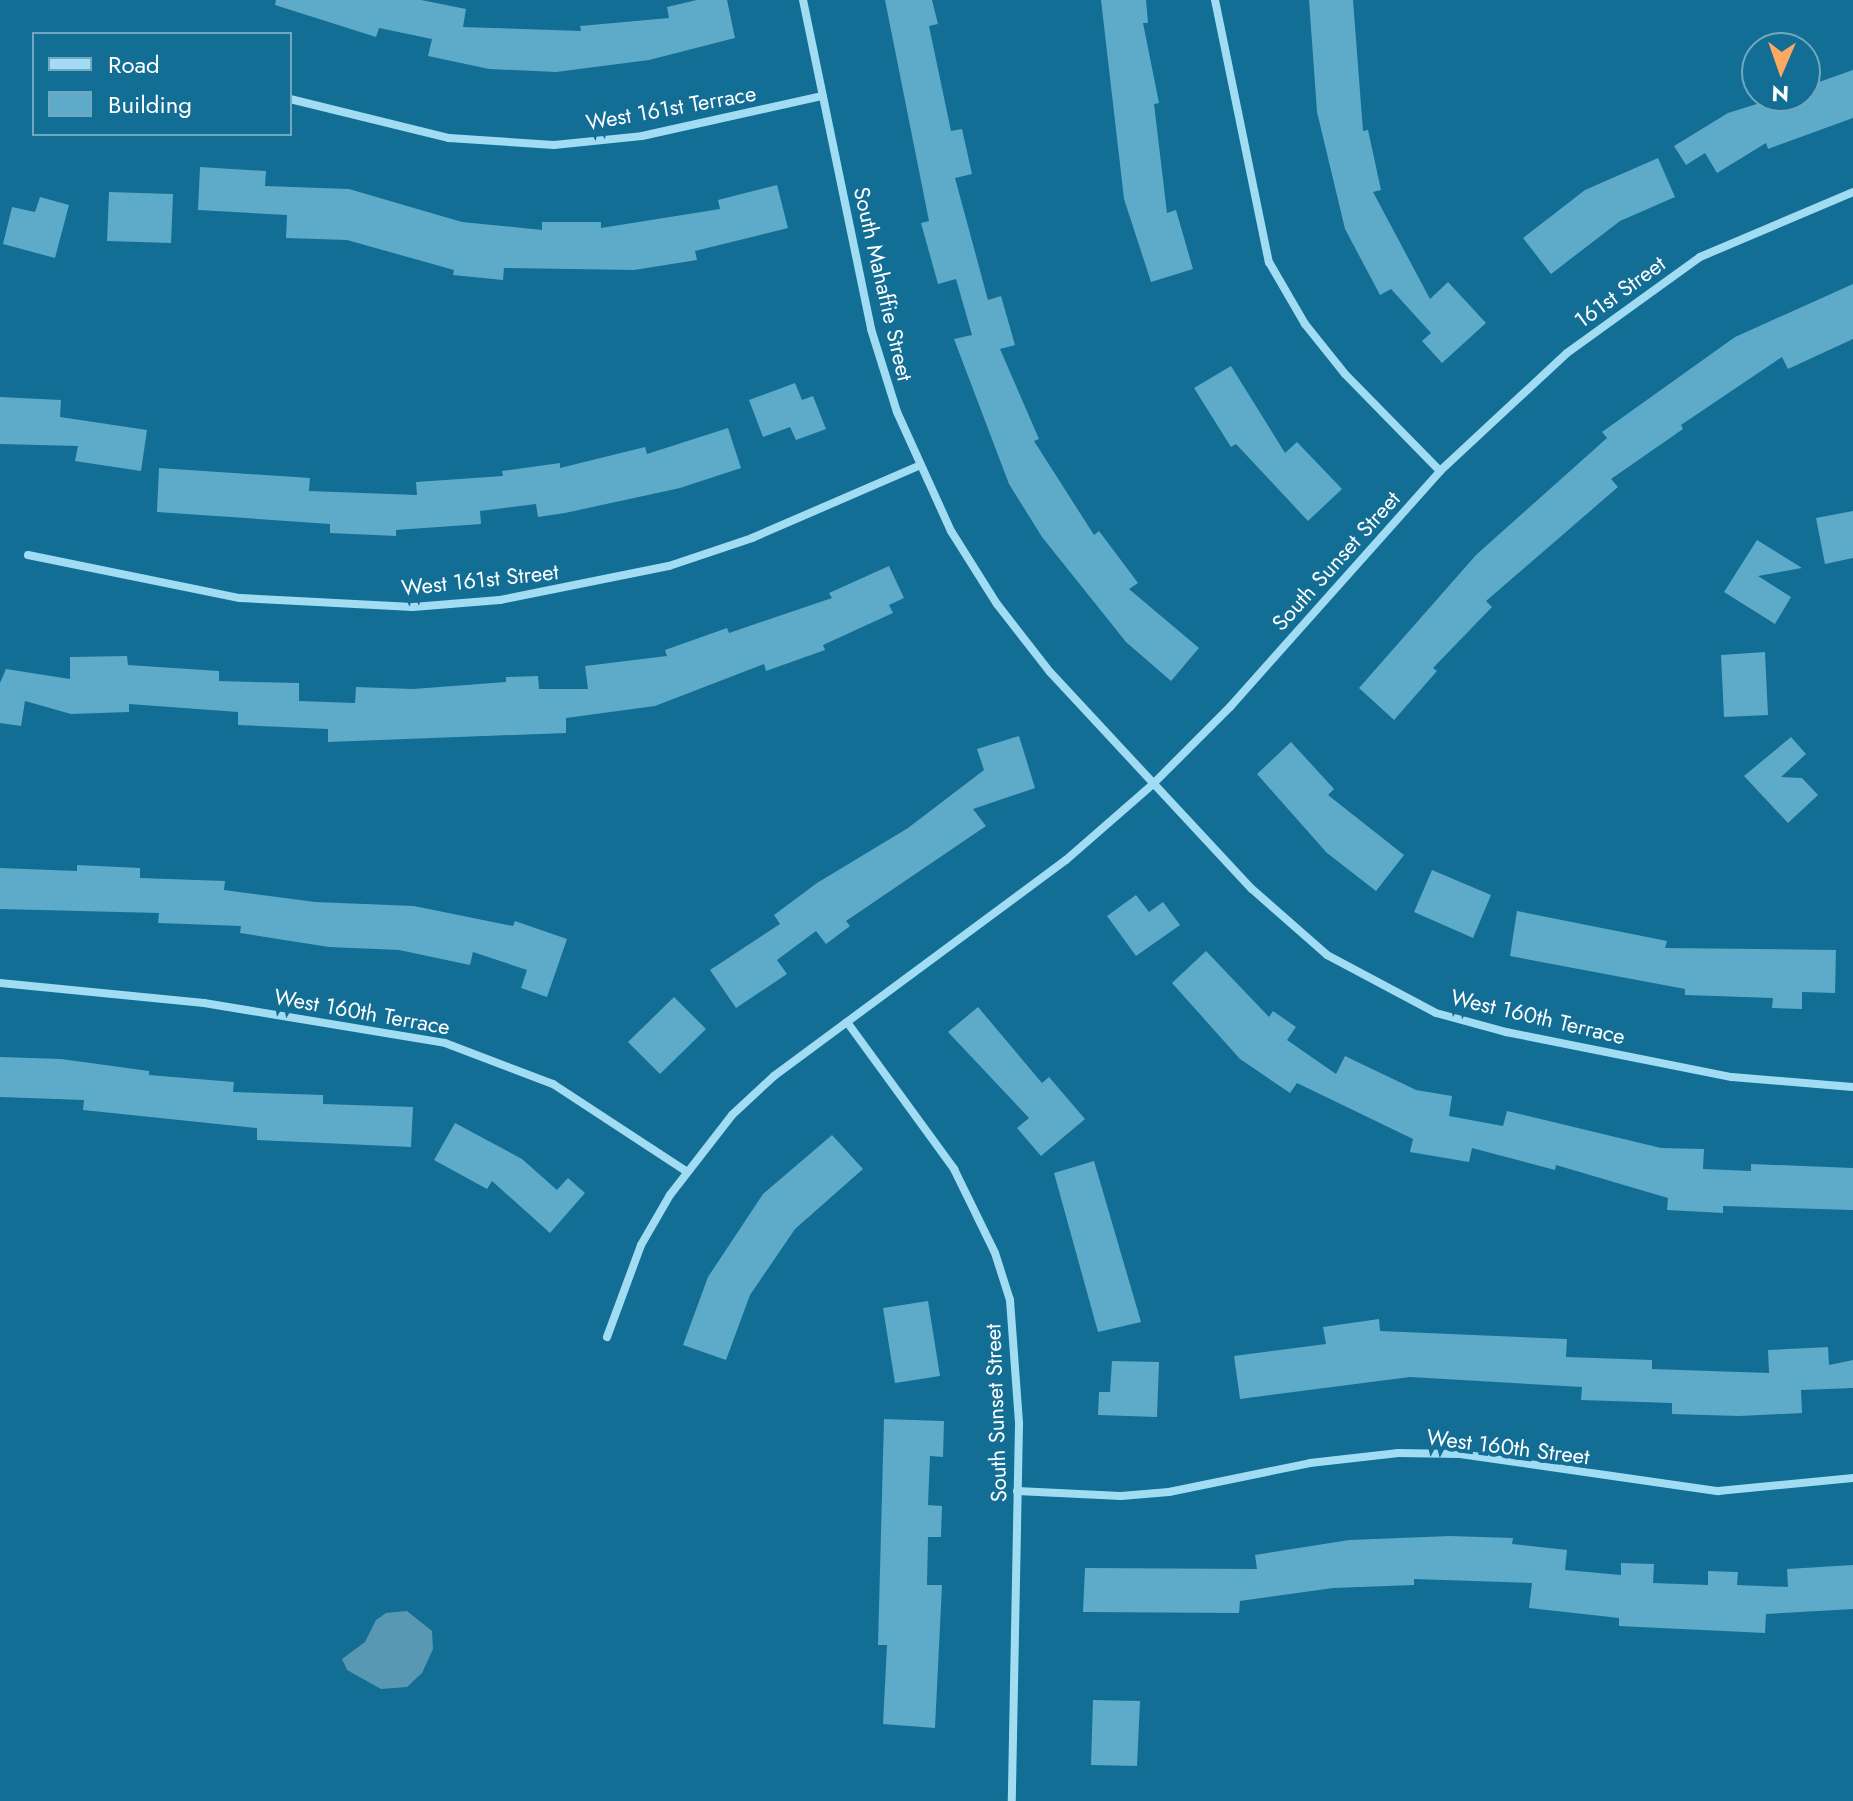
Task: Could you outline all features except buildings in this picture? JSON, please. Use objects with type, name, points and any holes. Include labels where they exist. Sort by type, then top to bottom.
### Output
[{"type":"street","name":"South Mahaffie Street","points":[[803,0],[871,329],[918,466],[997,604],[1050,672],[1153,784]]},
{"type":"street","points":[[1215,0],[1269,262],[1305,324],[1345,374],[1440,471]]},
{"type":"street","name":"West 161st Terrace","points":[[292,99],[449,138],[554,145],[642,136],[823,96]]},
{"type":"street","name":"161st Street","points":[[1440,471],[1567,353],[1700,257],[1853,192]]},
{"type":"street","name":"West 161st Street","points":[[28,555],[240,598],[413,607],[500,600],[669,566],[752,538],[918,466]]},
{"type":"street","name":"South Sunset Street","points":[[607,1337],[641,1245],[686,1171],[753,1096],[847,1022],[1066,860],[1153,784],[1230,707],[1440,471]]},
{"type":"street","name":"West 160th Terrace","points":[[1153,784],[1299,934],[1360,977],[1400,997],[1506,1032],[1732,1077],[1853,1087]]},
{"type":"street","name":"West 160th Terrace","points":[[0,983],[204,1003],[445,1043],[553,1084],[686,1171]]},
{"type":"street","name":"South Sunset Street","points":[[847,1022],[954,1169],[995,1253],[1010,1300],[1016,1353],[1017,1491],[1012,1801]]},
{"type":"street","name":"West 160th Street","points":[[1017,1491],[1121,1496],[1169,1492],[1310,1463],[1398,1453],[1460,1454],[1718,1491],[1853,1478]]},
{"type":"water","points":[[407,1611],[432,1631],[433,1649],[422,1673],[407,1687],[381,1689],[347,1670],[342,1659],[365,1642],[376,1620],[386,1613]]}]
